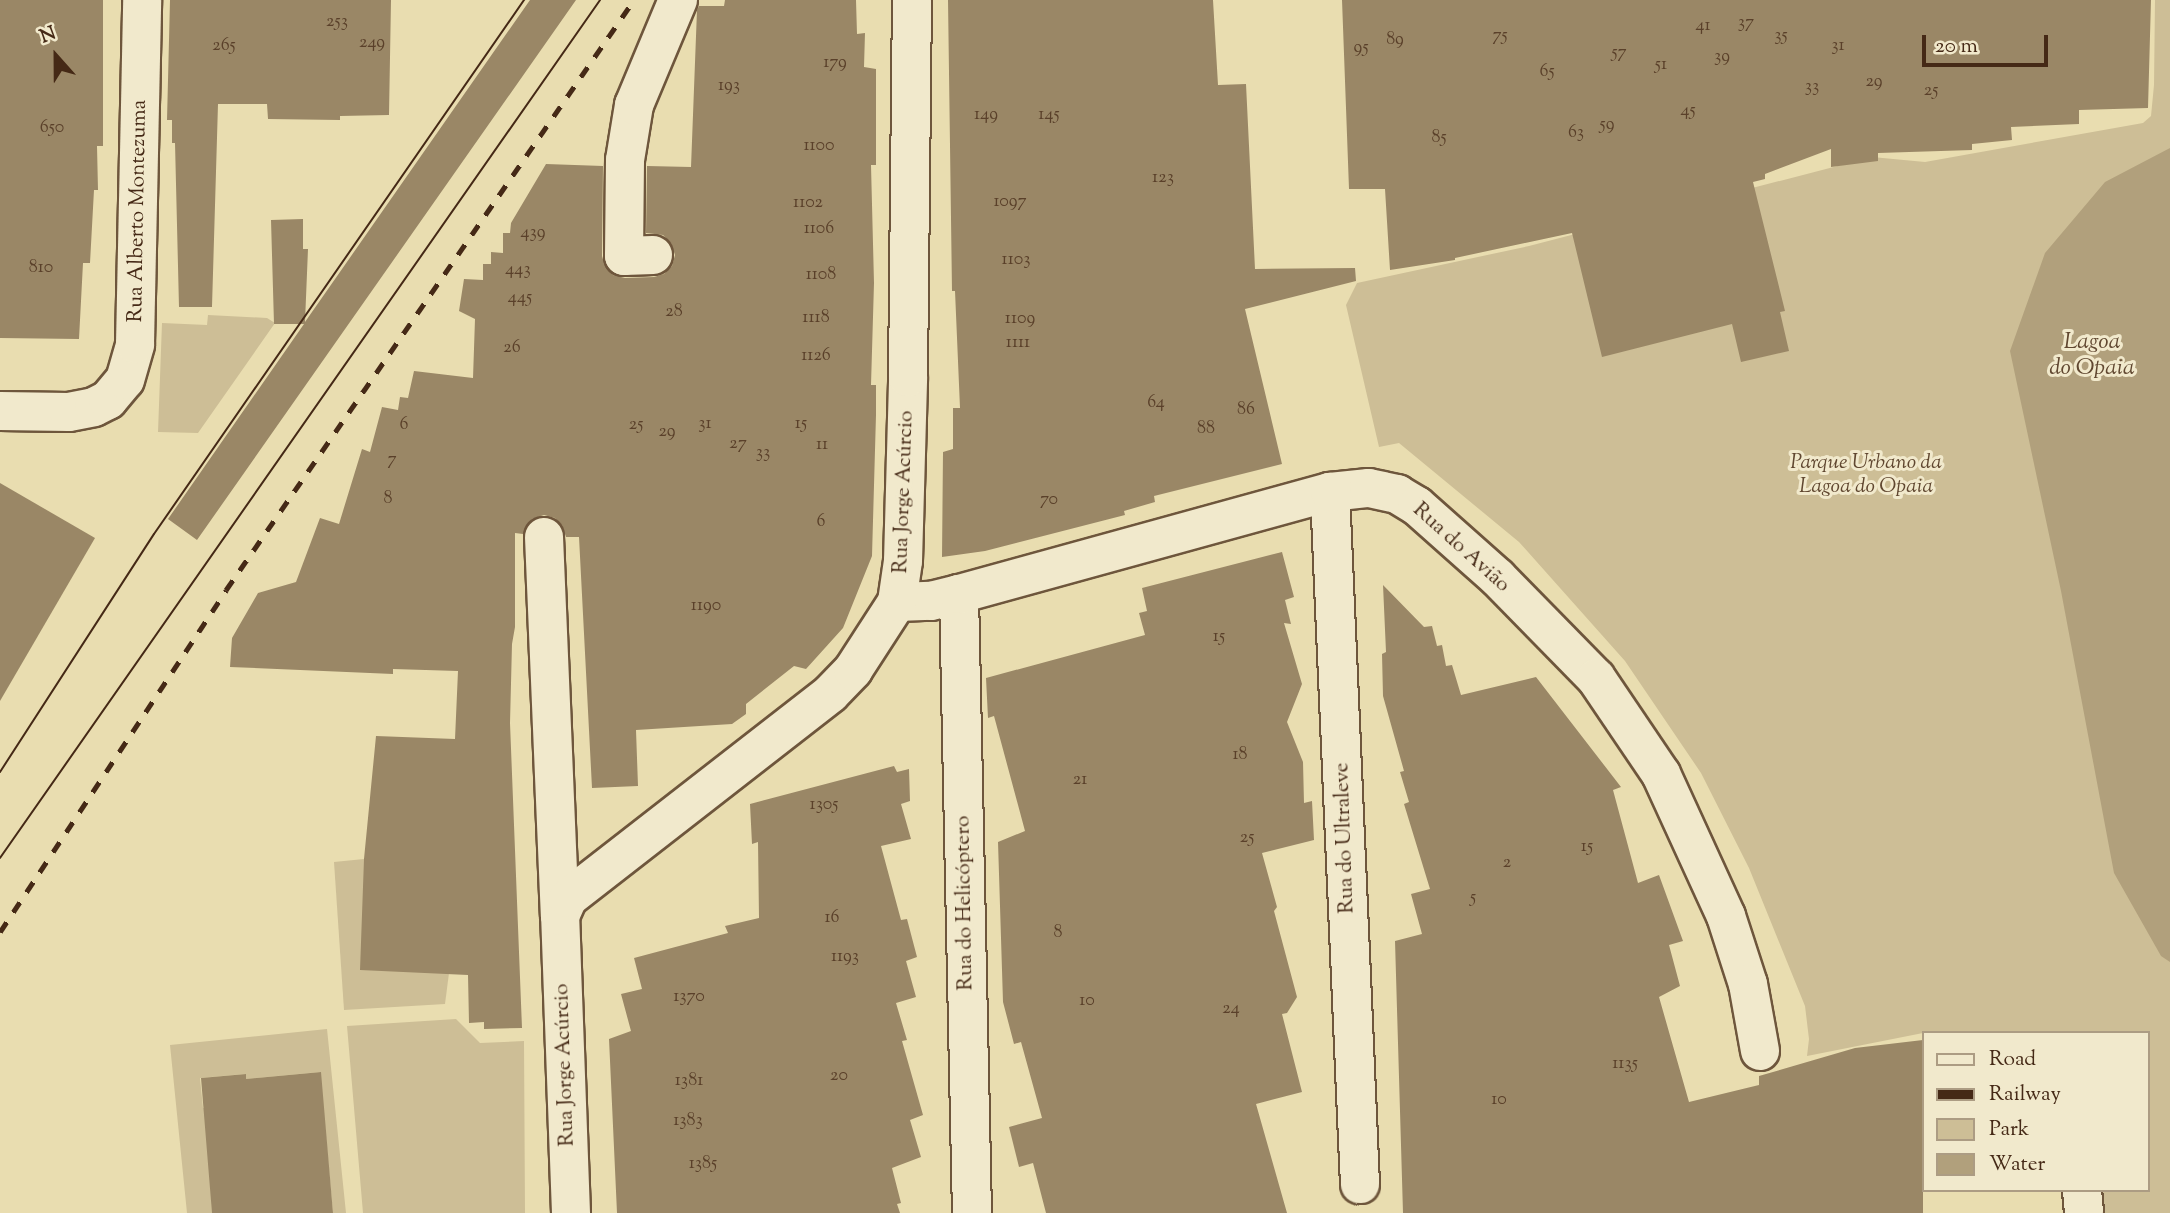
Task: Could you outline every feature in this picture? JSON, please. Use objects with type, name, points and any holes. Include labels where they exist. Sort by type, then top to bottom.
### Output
[{"type":"street","name":"Rua Alberto Montezuma","points":[[0,411],[69,412],[94,407],[108,400],[125,380],[135,344],[142,0]]},
{"type":"street","points":[[653,255],[624,256],[625,160],[634,105],[678,0]]},
{"type":"street","name":"Rua Jorge Acúrcio","points":[[560,916],[568,898],[582,885],[831,693],[867,652],[897,602],[903,561],[908,377],[912,0]]},
{"type":"street","name":"Rua do Avião","points":[[897,602],[931,601],[959,594],[1330,492],[1369,488],[1397,494],[1417,506],[1498,578],[1596,678],[1661,774],[1721,904],[1748,984],[1760,1051]]},
{"type":"street","name":"Rua do Ultraleve","points":[[1330,492],[1360,1184]]},
{"type":"street","name":"Rua Jorge Acúrcio","points":[[544,537],[571,1213]]},
{"type":"street","name":"Rua do Helicóptero","points":[[959,594],[972,1213]]},
{"type":"street","points":[[2082,1192],[2084,1213]]},
{"type":"green space","name":"Parque Urbano da Lagoa do Opaia","points":[[2155,0],[2170,0],[2170,1213],[2086,1213],[2084,1192],[2149,1192],[2149,1031],[1922,1031],[1922,1033],[1807,1056],[1809,1039],[1805,1006],[1749,868],[1701,773],[1625,661],[1519,542],[1399,443],[1379,447],[1346,305],[1357,283],[1529,246],[1872,157],[1925,162],[2143,123],[2151,116]]},
{"type":"green space","points":[[208,315],[267,318],[275,323],[198,433],[158,432],[162,323],[207,325]]},
{"type":"green space","points":[[364,859],[449,973],[445,1004],[344,1010],[334,862]]},
{"type":"green space","points":[[456,1019],[480,1043],[524,1041],[525,1213],[363,1213],[347,1026]]},
{"type":"green space","points":[[327,1029],[346,1213],[333,1213],[320,1072],[246,1079],[245,1074],[200,1078],[203,1108],[209,1108],[212,1213],[187,1213],[170,1045]]},
{"type":"water","name":"Lagoa do Opaia","points":[[2170,148],[2170,962],[2161,956],[2114,873],[2061,591],[2010,351],[2045,253],[2105,182]]},
{"type":"building","points":[[0,0],[103,0],[103,146],[97,146],[98,190],[94,190],[90,263],[83,263],[79,339],[0,338]]},
{"type":"building","points":[[170,0],[391,0],[389,115],[340,116],[340,120],[268,119],[267,104],[218,104],[212,307],[179,307],[175,143],[172,143],[172,120],[167,120]]},
{"type":"building","points":[[530,0],[576,0],[197,540],[168,519],[304,324],[274,324],[271,220],[303,219],[303,249],[308,249],[305,322]]},
{"type":"building","points":[[725,0],[856,0],[857,34],[865,33],[864,67],[876,69],[876,165],[871,165],[874,283],[871,385],[876,385],[872,556],[843,628],[806,669],[794,666],[746,704],[746,714],[732,724],[636,730],[638,786],[592,788],[579,537],[566,537],[562,525],[555,518],[544,515],[532,519],[523,534],[515,533],[515,627],[512,644],[510,723],[522,1028],[484,1029],[484,1022],[469,1023],[468,975],[360,970],[364,859],[376,736],[455,739],[458,671],[393,669],[393,674],[230,667],[232,638],[258,593],[296,582],[320,518],[339,524],[362,449],[370,452],[382,407],[398,410],[400,397],[408,398],[414,371],[473,378],[475,319],[459,311],[464,279],[483,280],[483,264],[491,264],[491,252],[503,253],[503,233],[510,233],[511,223],[546,164],[603,166],[602,256],[605,266],[613,275],[625,278],[654,277],[664,274],[672,266],[675,255],[671,243],[663,235],[646,233],[647,166],[691,167],[697,10],[699,6],[724,6]]},
{"type":"building","points":[[948,0],[1213,0],[1218,85],[1246,84],[1255,269],[1355,268],[1356,281],[1245,309],[1282,464],[1154,496],[1155,502],[1124,511],[1125,515],[985,551],[942,557],[943,452],[953,449],[953,408],[960,408],[955,291],[952,291]]},
{"type":"building","points":[[1342,0],[2151,0],[2148,108],[2079,110],[2079,124],[2011,127],[2012,140],[1972,144],[1972,150],[1878,153],[1878,161],[1831,167],[1831,149],[1765,174],[1765,179],[1753,182],[1785,311],[1780,312],[1789,351],[1741,362],[1732,324],[1602,357],[1572,233],[1455,260],[1390,270],[1385,189],[1349,189]]},
{"type":"building","points":[[0,483],[95,538],[0,701]]},
{"type":"building","points":[[1282,552],[1294,597],[1285,600],[1291,624],[1284,623],[1302,684],[1287,722],[1303,762],[1304,803],[1312,801],[1314,840],[1262,853],[1297,997],[1287,1013],[1282,1014],[1302,1092],[1256,1104],[1287,1213],[1046,1213],[1033,1163],[1019,1167],[1009,1127],[1042,1118],[1021,1042],[1014,1044],[1003,1002],[998,842],[1025,831],[994,716],[988,718],[986,678],[1145,635],[1139,613],[1147,611],[1142,588]]},
{"type":"building","points":[[1383,585],[1424,627],[1432,626],[1437,646],[1442,645],[1446,666],[1452,665],[1461,695],[1536,677],[1621,787],[1613,790],[1638,883],[1659,875],[1683,941],[1669,945],[1680,986],[1659,997],[1689,1102],[1759,1085],[1759,1076],[1855,1048],[1922,1040],[1923,1213],[1403,1213],[1395,941],[1422,934],[1411,894],[1430,889],[1404,804],[1409,802],[1400,772],[1404,771],[1383,696],[1382,654],[1386,652]]},
{"type":"building","points":[[894,766],[897,772],[909,769],[910,801],[901,804],[911,839],[881,846],[901,920],[907,919],[917,957],[906,961],[916,997],[896,1003],[907,1040],[902,1041],[923,1115],[910,1120],[921,1157],[892,1168],[901,1203],[897,1204],[900,1213],[617,1213],[609,1039],[631,1031],[621,994],[642,989],[634,958],[728,933],[725,926],[759,918],[758,842],[752,844],[750,804]]},
{"type":"building","points":[[321,1072],[333,1213],[212,1213],[201,1078],[246,1074],[246,1079]]},
{"type":"tram line","points":[[0,772],[154,534],[524,0]]},
{"type":"tram line","points":[[0,858],[600,0]]},
{"type":"railway","points":[[0,932],[226,590],[634,0]]}]
